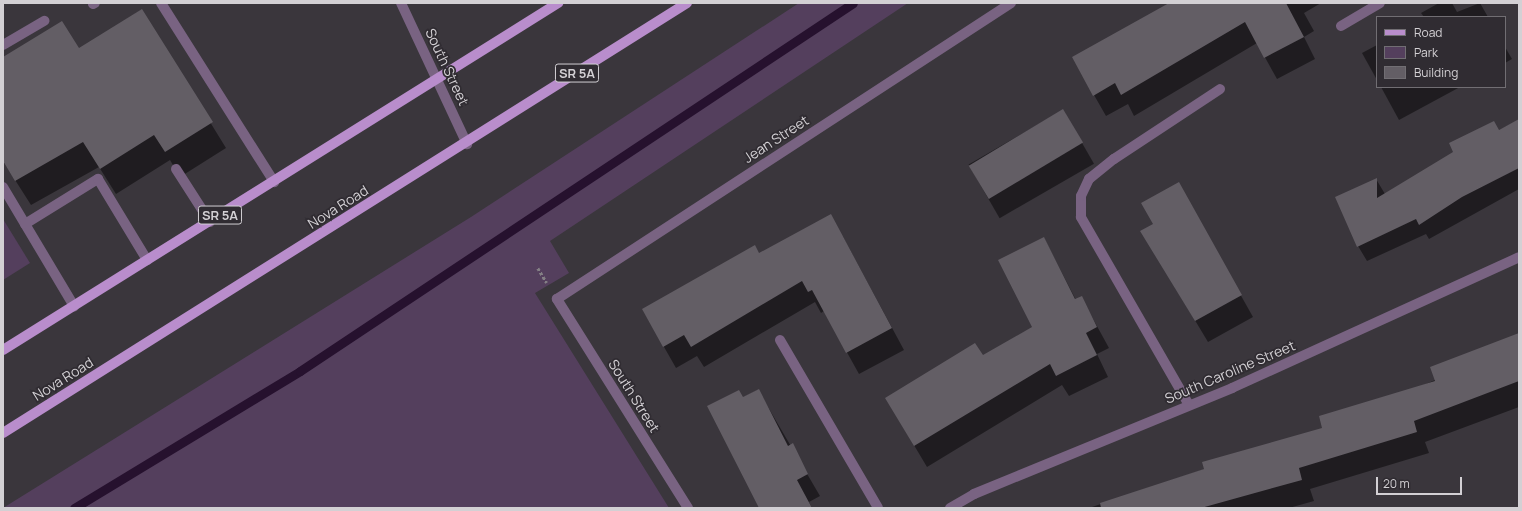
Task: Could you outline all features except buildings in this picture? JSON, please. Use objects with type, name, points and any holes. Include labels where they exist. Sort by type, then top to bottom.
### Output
[{"type":"main road","name":"SR 5A","points":[[3,350],[274,182],[558,3]]},
{"type":"main road","name":"Nova Road","points":[[3,433],[467,144],[687,3]]},
{"type":"street","points":[[161,3],[274,182]]},
{"type":"street","name":"South Street","points":[[401,3],[467,144]]},
{"type":"street","name":"Jean Street","points":[[557,299],[1011,3]]},
{"type":"street","points":[[1342,26],[1380,3]]},
{"type":"street","points":[[3,45],[44,21]]},
{"type":"street","points":[[1189,405],[1081,217],[1081,196],[1089,179],[1114,159],[1220,89]]},
{"type":"street","points":[[176,169],[210,222]]},
{"type":"street","points":[[25,224],[98,179],[147,260]]},
{"type":"street","points":[[3,186],[74,306]]},
{"type":"street","name":"South Caroline Street","points":[[950,508],[974,494],[1189,405],[1519,257]]},
{"type":"street","name":"South Street","points":[[557,299],[688,508]]},
{"type":"street","points":[[780,340],[878,508]]},
{"type":"green space","points":[[799,3],[908,3],[550,241],[569,273],[535,293],[669,508],[3,508],[471,217]]},
{"type":"green space","points":[[3,219],[30,263],[3,280]]},
{"type":"waterway","points":[[74,508],[300,371],[853,3]]}]
